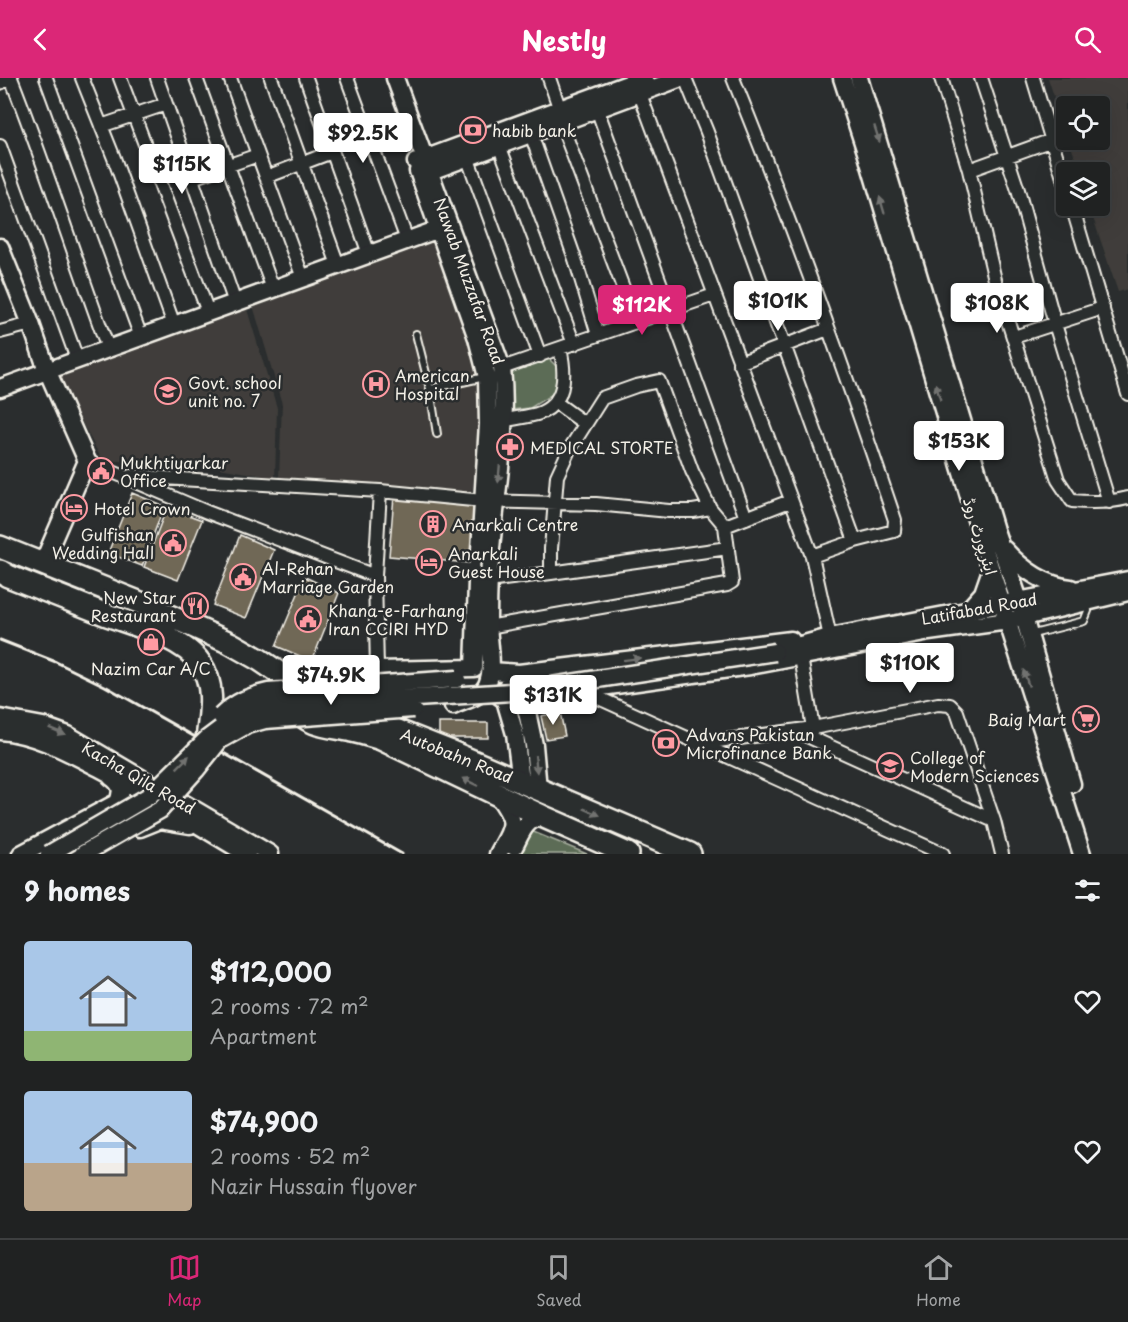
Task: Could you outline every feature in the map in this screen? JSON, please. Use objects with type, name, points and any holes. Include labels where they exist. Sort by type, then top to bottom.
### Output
[{"type":"highway","name":"Autobahn Road","points":[[0,547],[136,601],[230,643],[260,660],[288,688],[300,716],[315,724],[381,739],[498,796],[628,854]]},
{"type":"highway","name":"Autobahn Road","points":[[3,569],[118,606],[227,654],[335,715],[393,729],[690,854]]},
{"type":"highway","points":[[3,569],[179,644],[193,654],[204,670],[211,697],[214,739]]},
{"type":"street","points":[[0,83],[11,78],[43,161],[76,264],[108,348]]},
{"type":"street","points":[[46,78],[141,337]]},
{"type":"street","points":[[82,78],[174,325]]},
{"type":"street","points":[[120,78],[208,312]]},
{"type":"street","points":[[196,78],[273,289]]},
{"type":"street","points":[[230,78],[303,278]]},
{"type":"street","points":[[271,78],[338,265]]},
{"type":"street","points":[[306,78],[369,254]]},
{"type":"street","points":[[347,78],[407,240]]},
{"type":"street","name":"Nawab Muzzafar Road","points":[[384,78],[502,368],[505,391],[503,421],[478,574],[484,675]]},
{"type":"street","name":"Nawab Muzzafar Road","points":[[395,78],[439,229],[477,338],[487,377],[490,502],[488,627],[484,675]]},
{"type":"street","points":[[549,78],[560,116],[636,322]]},
{"type":"street","points":[[422,167],[560,116],[638,83],[683,78],[708,132],[855,541]]},
{"type":"street","points":[[734,78],[765,155],[895,520],[894,531],[855,541],[812,556]]},
{"type":"street","name":"ایئرپورٹ روڈ","points":[[842,78],[991,570],[1028,635],[1094,854]]},
{"type":"street","name":"ایئرپورٹ روڈ","points":[[859,78],[1001,546],[1013,610],[1082,854]]},
{"type":"street","points":[[941,78],[969,171],[995,280],[1058,480],[1072,501],[1091,503],[1128,498]]},
{"type":"street","points":[[981,78],[1007,157],[1109,502]]},
{"type":"street","points":[[1033,78],[1058,162]]},
{"type":"street","points":[[160,79],[166,104],[235,303]]},
{"type":"street","points":[[465,151],[500,145],[531,134],[560,116],[597,109],[638,83]]},
{"type":"street","points":[[638,83],[739,363],[812,556],[830,637]]},
{"type":"street","points":[[101,126],[166,104]]},
{"type":"street","points":[[597,109],[746,518]]},
{"type":"street","points":[[531,134],[575,259],[598,335]]},
{"type":"street","points":[[969,171],[1052,140]]},
{"type":"street","points":[[500,145],[574,344]]},
{"type":"street","points":[[0,146],[77,359]]},
{"type":"street","points":[[465,151],[540,356]]},
{"type":"street","points":[[266,177],[332,152]]},
{"type":"street","points":[[192,178],[258,155]]},
{"type":"street","points":[[1075,216],[1128,394]]},
{"type":"street","points":[[0,388],[439,229]]},
{"type":"street","points":[[0,247],[31,324],[46,370],[87,461],[207,512],[375,576]]},
{"type":"street","points":[[502,368],[714,295]]},
{"type":"street","points":[[1014,338],[1103,308]]},
{"type":"street","points":[[0,332],[31,324]]},
{"type":"street","points":[[739,363],[828,329]]},
{"type":"street","points":[[503,421],[539,414],[555,402],[564,382],[564,366],[560,348]]},
{"type":"street","points":[[488,627],[732,582],[725,526],[710,508],[692,471],[659,381],[602,398],[584,423],[557,476],[550,549],[551,573]]},
{"type":"street","points":[[555,402],[584,423]]},
{"type":"street","points":[[42,565],[87,461]]},
{"type":"street","points":[[122,475],[380,491],[490,502],[555,503],[669,511],[710,508]]},
{"type":"street","points":[[377,670],[375,576],[380,491]]},
{"type":"street","points":[[725,526],[790,501]]},
{"type":"street","points":[[1001,546],[1014,561],[1029,572],[1085,596]]},
{"type":"street","points":[[488,580],[728,548]]},
{"type":"street","points":[[967,611],[983,593],[991,570]]},
{"type":"street","name":"Latifabad Road","points":[[1085,596],[1128,580]]},
{"type":"street","name":"Latifabad Road","points":[[925,633],[1013,610],[1085,596],[1128,591]]},
{"type":"street","name":"Latifabad Road","points":[[830,637],[967,611],[1013,610]]},
{"type":"street","points":[[214,739],[265,720],[453,706],[524,698],[750,666],[925,633]]},
{"type":"street","points":[[49,854],[149,796],[233,720],[249,710],[264,706],[512,692],[775,652],[925,633]]},
{"type":"street","points":[[82,854],[160,810],[214,739],[222,716],[230,707],[257,694],[457,679],[467,675],[519,673],[738,645],[830,637]]},
{"type":"street","points":[[775,652],[830,637]]},
{"type":"street","points":[[801,657],[813,728]]},
{"type":"street","points":[[288,688],[314,680],[377,670],[484,675],[524,698],[534,745],[530,785]]},
{"type":"street","points":[[484,675],[505,700],[530,785]]},
{"type":"street","points":[[453,706],[474,698],[484,675]]},
{"type":"street","points":[[581,690],[942,854]]},
{"type":"street","points":[[697,744],[796,731],[938,704],[950,705],[957,712],[994,821],[1002,854]]},
{"type":"street","name":"Kacha Qila Road","points":[[0,718],[43,726],[68,735],[270,854]]},
{"type":"street","name":"Kacha Qila Road","points":[[0,731],[13,732],[43,741],[74,755],[165,804],[248,854]]},
{"type":"street","points":[[796,731],[994,821]]},
{"type":"street","points":[[21,854],[118,802],[121,787],[117,782],[74,755]]},
{"type":"street","points":[[498,796],[510,813],[512,823],[511,830],[498,854]]},
{"type":"street","points":[[510,854],[525,826],[531,819],[542,816]]},
{"type":"street","points":[[96,854],[142,826],[160,820],[203,828]]},
{"type":"lane","points":[[416,334],[430,389],[437,434]]},
{"type":"lane","points":[[430,389],[487,377]]},
{"type":"lane","points":[[1028,635],[1084,621],[1088,611],[1085,596]]},
{"type":"shaded area","points":[[1048,78],[1128,78],[1128,289],[1118,292],[1092,216],[1110,216],[1110,162],[1077,162],[1072,150],[1110,150],[1110,96],[1056,96],[1056,102]]},
{"type":"shaded area","name":"American Hospital","points":[[433,236],[450,272],[474,364],[481,425],[472,494],[279,477],[282,404],[252,302]]},
{"type":"shaded area","name":"Govt. school unit no. 7","points":[[246,306],[277,408],[275,478],[208,466],[102,460],[56,374]]},
{"type":"green space","points":[[548,358],[558,368],[554,393],[530,408],[510,410],[509,385],[513,373],[524,366]]},
{"type":"green space","points":[[531,831],[587,854],[518,854]]},
{"type":"building","points":[[132,493],[164,506],[142,566],[108,553]]},
{"type":"building","name":"Anarkali Centre","points":[[394,496],[477,504],[469,563],[389,556]]},
{"type":"building","name":"Gulfishan Wedding Hall","points":[[167,507],[202,520],[178,580],[144,567]]},
{"type":"building","name":"Al-Rehan Marriage Garden","points":[[240,535],[274,550],[246,618],[213,605]]},
{"type":"building","name":"Khana-e-Farhang Iran CCIRI HYD","points":[[305,577],[339,593],[312,661],[276,646]]},
{"type":"building","points":[[560,712],[565,736],[546,739],[541,716]]},
{"type":"building","points":[[439,723],[488,723],[488,738],[439,738]]},
{"type":"railway","points":[[0,640],[56,662],[105,686],[402,854]]},
{"type":"place","name":"habib bank","points":[[473,130]]},
{"type":"place","name":"American Hospital","points":[[376,384]]},
{"type":"place","name":"Govt. school unit no. 7","points":[[168,391]]},
{"type":"place","name":"MEDICAL STORTE","points":[[510,447]]},
{"type":"place","name":"Mukhtiyarkar Office","points":[[101,471]]},
{"type":"place","name":"Hotel Crown","points":[[74,508]]},
{"type":"place","name":"Anarkali Centre","points":[[433,524]]},
{"type":"place","name":"Gulfishan Wedding Hall","points":[[173,543]]},
{"type":"place","name":"Anarkali Guest House","points":[[429,562]]},
{"type":"place","name":"Al-Rehan Marriage Garden","points":[[243,577]]},
{"type":"place","name":"New Star Restaurant","points":[[195,606]]},
{"type":"place","name":"Khana-e-Farhang Iran CCIRI HYD","points":[[308,619]]},
{"type":"place","name":"Nazim Car A/C","points":[[151,642]]},
{"type":"place","name":"Baig Mart","points":[[1086,719]]},
{"type":"place","name":"Advans Pakistan Microfinance Bank","points":[[666,743]]},
{"type":"place","name":"College of Modern Sciences","points":[[890,766]]}]
